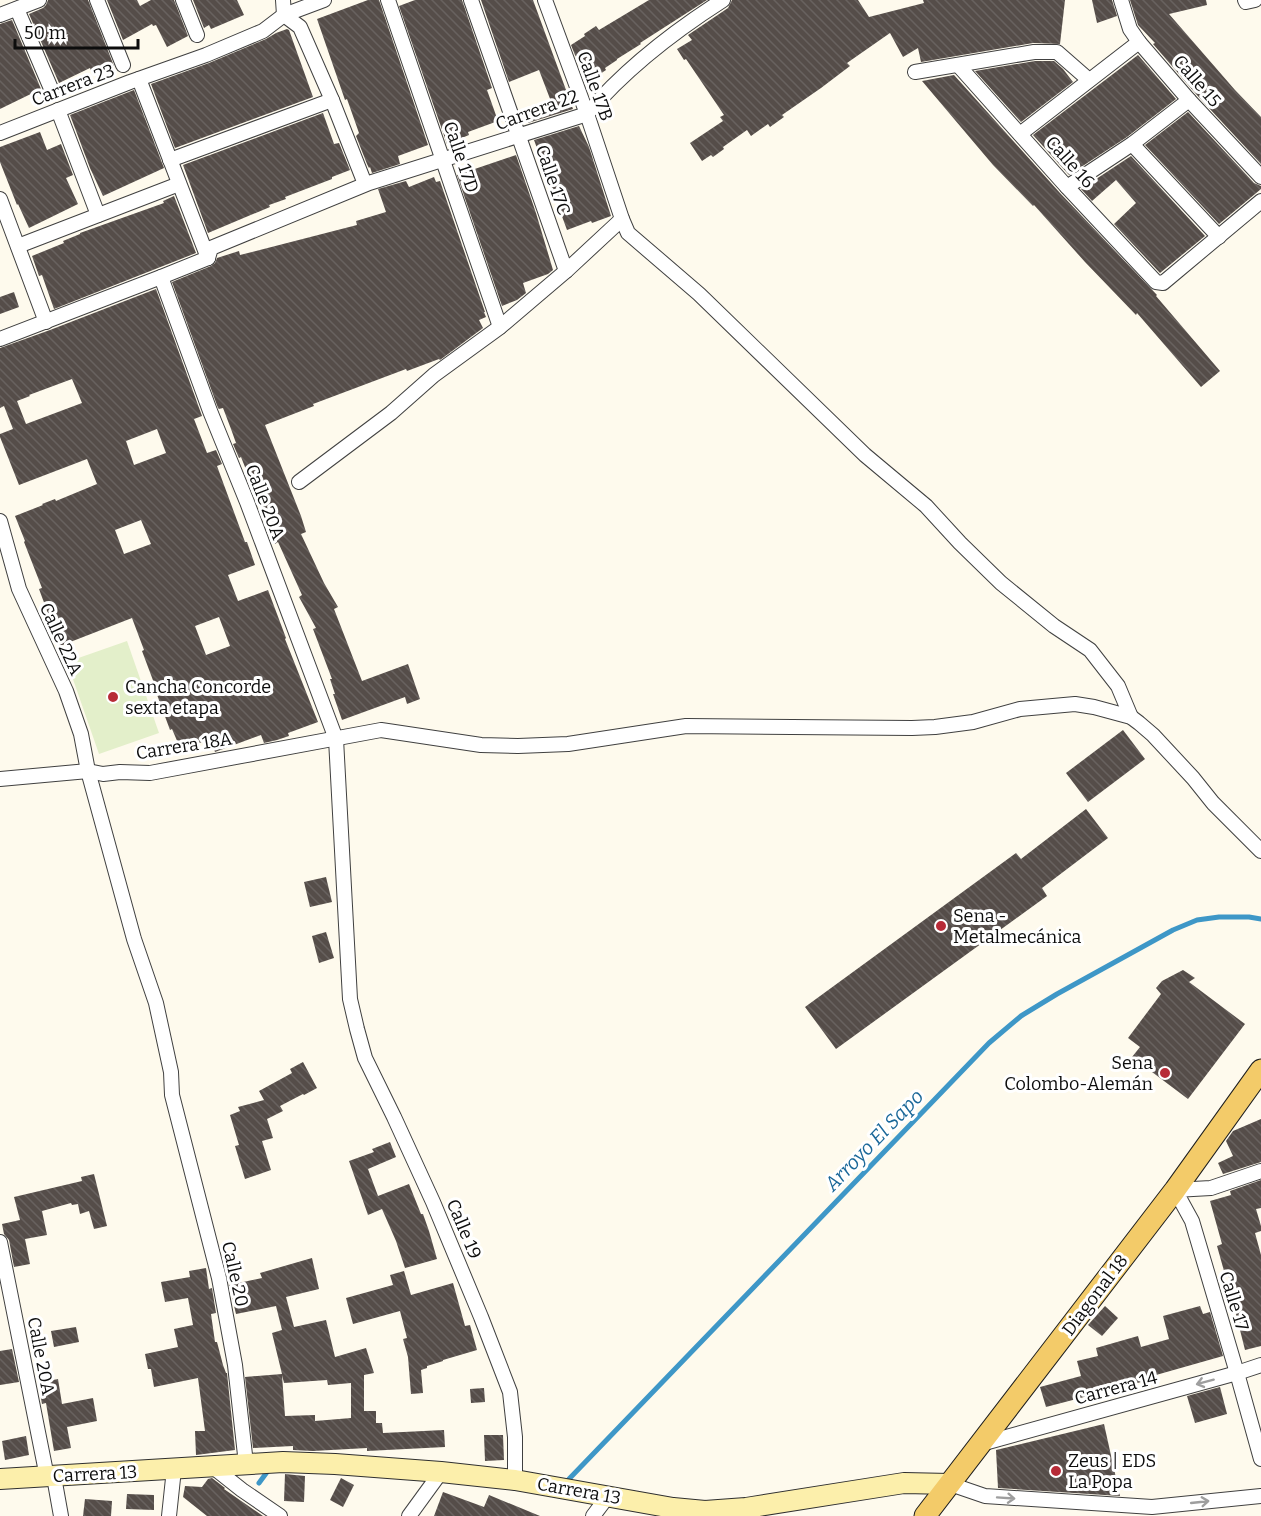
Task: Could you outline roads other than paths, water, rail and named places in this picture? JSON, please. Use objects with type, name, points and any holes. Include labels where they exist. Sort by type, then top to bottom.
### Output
[{"type":"main road","name":"Diagonal 18","points":[[925,1516],[1175,1190],[1261,1070]]},
{"type":"street","points":[[0,15],[39,0]]},
{"type":"street","points":[[97,0],[123,65]]},
{"type":"street","points":[[183,0],[198,35]]},
{"type":"street","points":[[283,0],[284,15],[300,27],[365,184]]},
{"type":"street","name":"Carrera 23","points":[[0,133],[206,55],[262,31],[284,15],[324,0]]},
{"type":"street","name":"Calle 17D","points":[[388,0],[500,327]]},
{"type":"street","name":"Calle 17C","points":[[471,0],[566,271]]},
{"type":"street","name":"Calle 17B","points":[[545,0],[628,233],[699,294],[865,455],[926,506],[1001,583],[1054,626],[1090,650],[1118,686],[1131,717]]},
{"type":"street","name":"Carrera 22","points":[[0,339],[161,278],[208,258],[212,248],[365,184],[587,114],[602,96],[660,43],[723,0]]},
{"type":"street","name":"Calle 15","points":[[1121,0],[1130,28],[1139,42],[1261,177]]},
{"type":"street","points":[[16,9],[52,91]]},
{"type":"street","points":[[1020,134],[1139,42]]},
{"type":"street","points":[[915,72],[1034,52],[1056,52],[1089,80]]},
{"type":"street","name":"Calle 16","points":[[958,65],[1155,282],[1163,283],[1219,237]]},
{"type":"street","points":[[139,79],[208,258]]},
{"type":"street","points":[[170,160],[332,100]]},
{"type":"street","points":[[1067,187],[1131,144],[1189,100]]},
{"type":"street","points":[[58,110],[98,215]]},
{"type":"street","points":[[1131,144],[1219,237],[1261,201]]},
{"type":"street","points":[[18,246],[179,184]]},
{"type":"street","points":[[0,199],[46,322]]},
{"type":"street","points":[[299,482],[391,413],[434,375],[500,327],[566,271],[622,219]]},
{"type":"street","name":"Calle 20A","points":[[161,278],[336,739],[350,999]]},
{"type":"street","name":"Calle 22A","points":[[0,521],[19,589],[66,691],[81,734],[88,771],[134,939],[156,1003],[171,1072],[172,1095]]},
{"type":"street","name":"Carrera 18A","points":[[0,779],[88,771],[103,774],[150,773],[381,730],[481,745],[518,746],[568,744],[686,726],[935,727],[973,722],[1020,709],[1075,704],[1131,717]]},
{"type":"street","points":[[1131,717],[1153,735],[1213,803],[1261,851]]},
{"type":"street","name":"Calle 19","points":[[350,999],[365,1058],[433,1202],[510,1392],[515,1437],[515,1480]]},
{"type":"street","name":"Calle 20","points":[[172,1095],[219,1278],[235,1365],[246,1464]]},
{"type":"street","points":[[1175,1190],[1210,1188],[1261,1171]]},
{"type":"street","name":"Calle 17","points":[[1175,1190],[1192,1221],[1261,1459]]},
{"type":"street","name":"Calle 20A","points":[[0,1242],[61,1516]]},
{"type":"street","name":"Carrera 14","points":[[981,1444],[1261,1365]]},
{"type":"street","name":"Carrera 13","points":[[0,1479],[283,1462],[335,1464],[515,1480],[704,1513],[904,1484],[950,1484],[984,1497],[1152,1507],[1261,1496]]},
{"type":"street","points":[[213,1467],[280,1516]]},
{"type":"street","points":[[170,1516],[174,1469]]},
{"type":"street","points":[[409,1516],[441,1472]]},
{"type":"street","points":[[593,1516],[608,1497]]},
{"type":"waterway","name":"Arroyo El Sapo","points":[[569,1479],[989,1043],[1021,1016],[1173,930],[1197,920],[1219,917],[1261,919]]},
{"type":"waterway","name":"Arroyo El Sapo","points":[[259,1483],[270,1468]]},
{"type":"place","name":"Cancha Concorde sexta etapa","points":[[113,697]]},
{"type":"place","name":"Sena - Metalmecánica","points":[[941,926]]},
{"type":"place","name":"Sena Colombo-Alemán","points":[[1165,1073]]},
{"type":"place","name":"Zeus | EDS La Popa","points":[[1056,1471]]}]
